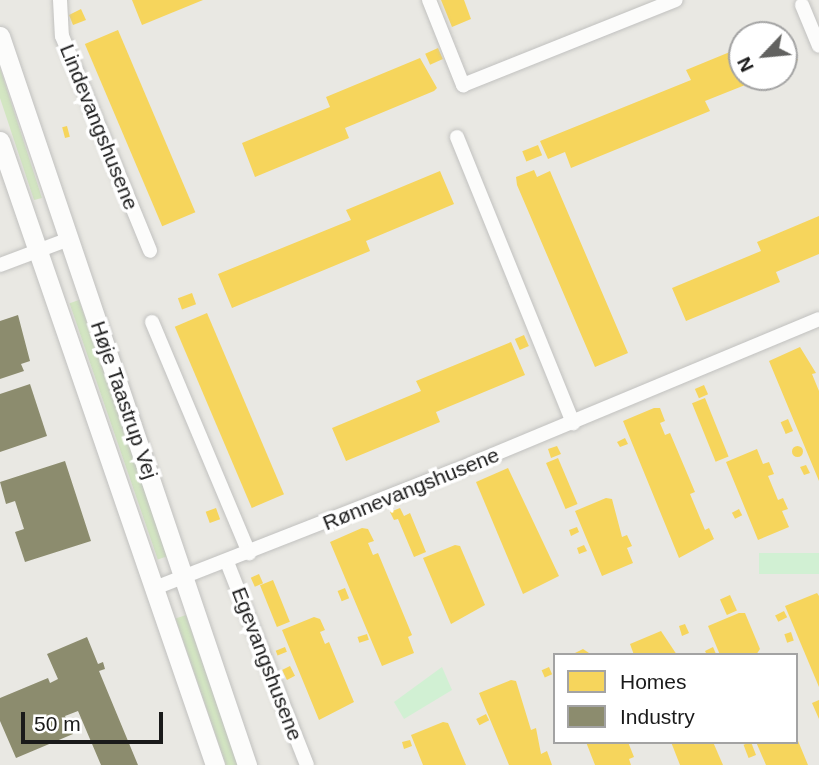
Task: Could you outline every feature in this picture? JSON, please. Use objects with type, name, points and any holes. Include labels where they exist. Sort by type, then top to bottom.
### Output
[{"type":"street","name":"Lindevangshusene","points":[[61,0],[62,36],[150,251]]},
{"type":"street","points":[[429,0],[463,85],[676,0]]},
{"type":"street","points":[[802,5],[819,46]]},
{"type":"street","name":"Høje Taastrup Vej","points":[[0,36],[247,765]]},
{"type":"street","points":[[457,136],[573,423]]},
{"type":"street","name":"Høje Taastrup Vej","points":[[0,141],[215,765]]},
{"type":"street","points":[[0,265],[69,239]]},
{"type":"street","name":"Rønnevangshusene","points":[[155,588],[227,562],[573,423],[819,319]]},
{"type":"street","points":[[152,322],[248,553]]},
{"type":"street","name":"Egevangshusene","points":[[227,562],[307,765]]},
{"type":"green space","points":[[0,68],[42,198],[34,200],[0,98]]},
{"type":"green space","points":[[79,300],[167,556],[158,559],[70,303]]},
{"type":"green space","points":[[759,553],[819,553],[819,574],[759,574]]},
{"type":"green space","points":[[186,615],[237,764],[226,765],[176,619]]},
{"type":"green space","points":[[442,667],[452,690],[404,719],[394,702]]},
{"type":"building: Homes","points":[[132,0],[203,0],[142,25]]},
{"type":"building: Homes","points":[[441,0],[464,0],[471,19],[452,27]]},
{"type":"building: Homes","points":[[81,9],[86,20],[73,25],[69,15]]},
{"type":"building: Homes","points":[[118,30],[195,212],[162,226],[85,44]]},
{"type":"building: Homes","points":[[438,48],[443,59],[430,65],[425,54]]},
{"type":"building: Homes","points":[[728,53],[730,91],[705,101],[710,111],[571,168],[565,152],[548,159],[540,141],[691,80],[686,70]]},
{"type":"building: Homes","points":[[420,58],[437,88],[434,91],[345,128],[349,138],[255,177],[242,143],[330,107],[326,97]]},
{"type":"building: Homes","points":[[67,126],[70,137],[65,138],[62,127]]},
{"type":"building: Homes","points":[[538,145],[542,155],[526,162],[522,151]]},
{"type":"building: Homes","points":[[534,170],[537,177],[550,171],[628,353],[595,367],[517,185],[516,177]]},
{"type":"building: Homes","points":[[440,171],[454,204],[366,241],[370,251],[232,308],[218,274],[351,220],[346,210]]},
{"type":"building: Homes","points":[[819,216],[819,254],[776,272],[780,282],[686,321],[672,288],[761,251],[757,242]]},
{"type":"building: Homes","points":[[192,293],[196,304],[182,309],[178,298]]},
{"type":"building: Homes","points":[[207,313],[284,494],[252,508],[175,327]]},
{"type":"building: Homes","points":[[524,335],[529,346],[520,350],[515,339]]},
{"type":"building: Homes","points":[[511,342],[525,375],[436,412],[440,422],[346,461],[332,428],[421,391],[416,381]]},
{"type":"building: Homes","points":[[800,347],[816,373],[812,374],[819,391],[819,481],[769,361]]},
{"type":"building: Homes","points":[[704,385],[708,394],[699,398],[695,389]]},
{"type":"building: Homes","points":[[705,398],[729,456],[716,462],[692,403]]},
{"type":"building: Homes","points":[[660,408],[665,421],[660,423],[665,435],[670,433],[695,492],[690,494],[705,530],[709,528],[714,539],[679,558],[623,421]]},
{"type":"building: Homes","points":[[788,419],[793,431],[786,434],[781,422]]},
{"type":"building: Homes","points":[[625,438],[628,444],[620,447],[617,442]]},
{"type":"building: Homes","points":[[557,446],[561,454],[551,458],[548,449]]},
{"type":"building: Homes","points":[[797,446],[801,447],[801,455],[797,456],[793,455],[792,451],[793,447]]},
{"type":"building: Homes","points":[[757,449],[763,464],[769,462],[774,474],[768,476],[778,500],[783,498],[788,509],[782,511],[789,527],[758,540],[726,462]]},
{"type":"building: Homes","points":[[558,458],[578,504],[566,509],[546,463]]},
{"type":"building: Homes","points":[[806,465],[810,473],[804,475],[800,467]]},
{"type":"building: Homes","points":[[508,468],[559,576],[523,594],[476,482]]},
{"type":"building: Homes","points":[[606,498],[612,499],[622,537],[627,535],[632,546],[627,548],[633,563],[602,576],[575,511]]},
{"type":"building: Homes","points":[[216,508],[220,519],[210,523],[206,512]]},
{"type":"building: Homes","points":[[400,508],[404,516],[410,513],[426,552],[414,557],[398,519],[394,520],[390,512]]},
{"type":"building: Homes","points":[[739,509],[742,515],[735,519],[732,513]]},
{"type":"building: Homes","points":[[577,527],[579,532],[571,536],[569,530]]},
{"type":"building: Homes","points":[[362,528],[368,529],[374,541],[368,543],[373,555],[378,553],[412,635],[408,637],[414,653],[382,666],[330,542]]},
{"type":"building: Homes","points":[[455,545],[460,546],[485,605],[451,624],[423,558]]},
{"type":"building: Homes","points":[[584,545],[587,551],[579,554],[577,548]]},
{"type":"building: Homes","points":[[259,574],[263,583],[255,587],[251,578]]},
{"type":"building: Homes","points":[[273,580],[290,622],[277,627],[260,585]]},
{"type":"building: Homes","points":[[345,588],[349,598],[342,601],[338,591]]},
{"type":"building: Homes","points":[[817,593],[819,596],[819,687],[785,606]]},
{"type":"building: Homes","points":[[730,595],[737,611],[727,615],[720,599]]},
{"type":"building: Homes","points":[[784,611],[787,617],[778,622],[775,616]]},
{"type":"building: Homes","points":[[745,613],[760,649],[757,653],[719,653],[708,626]]},
{"type":"building: Homes","points":[[314,617],[320,619],[325,630],[320,632],[325,644],[329,642],[354,702],[319,720],[282,630]]},
{"type":"building: Homes","points":[[685,624],[689,633],[682,636],[679,626]]},
{"type":"building: Homes","points":[[661,631],[676,653],[633,653],[630,644]]},
{"type":"building: Homes","points":[[791,632],[794,641],[787,643],[784,634]]},
{"type":"building: Homes","points":[[367,634],[369,640],[359,643],[357,637]]},
{"type":"building: Homes","points":[[285,647],[287,652],[278,655],[276,651]]},
{"type":"building: Homes","points":[[713,647],[716,653],[706,653],[705,651]]},
{"type":"building: Homes","points":[[290,666],[295,676],[287,680],[282,670]]},
{"type":"building: Homes","points":[[549,667],[552,674],[545,677],[542,670]]},
{"type":"building: Homes","points":[[511,680],[516,681],[531,730],[536,728],[541,754],[547,751],[552,765],[509,765],[479,693]]},
{"type":"building: Homes","points":[[819,700],[819,719],[812,703]]},
{"type":"building: Homes","points":[[486,714],[489,720],[479,725],[476,719]]},
{"type":"building: Homes","points":[[443,722],[448,723],[466,765],[423,765],[411,735]]},
{"type":"building: Homes","points":[[410,740],[412,746],[404,749],[402,742]]},
{"type":"building: Homes","points":[[798,741],[808,765],[766,765],[757,744],[798,744]]},
{"type":"building: Homes","points":[[587,744],[629,744],[634,757],[629,759],[631,765],[595,765]]},
{"type":"building: Homes","points":[[672,744],[714,744],[723,765],[680,765]]},
{"type":"building: Homes","points":[[752,744],[756,755],[749,758],[744,745]]},
{"type":"building: Industry","points":[[18,315],[30,361],[21,364],[24,371],[0,379],[0,321]]},
{"type":"building: Industry","points":[[30,384],[47,436],[0,452],[0,394]]},
{"type":"building: Industry","points":[[65,461],[91,541],[25,562],[15,532],[24,529],[15,501],[6,504],[0,482]]},
{"type":"building: Industry","points":[[87,637],[98,664],[103,662],[105,669],[99,671],[138,765],[101,765],[78,711],[65,716],[73,734],[16,758],[0,721],[0,698],[48,678],[50,683],[58,679],[47,654]]}]
